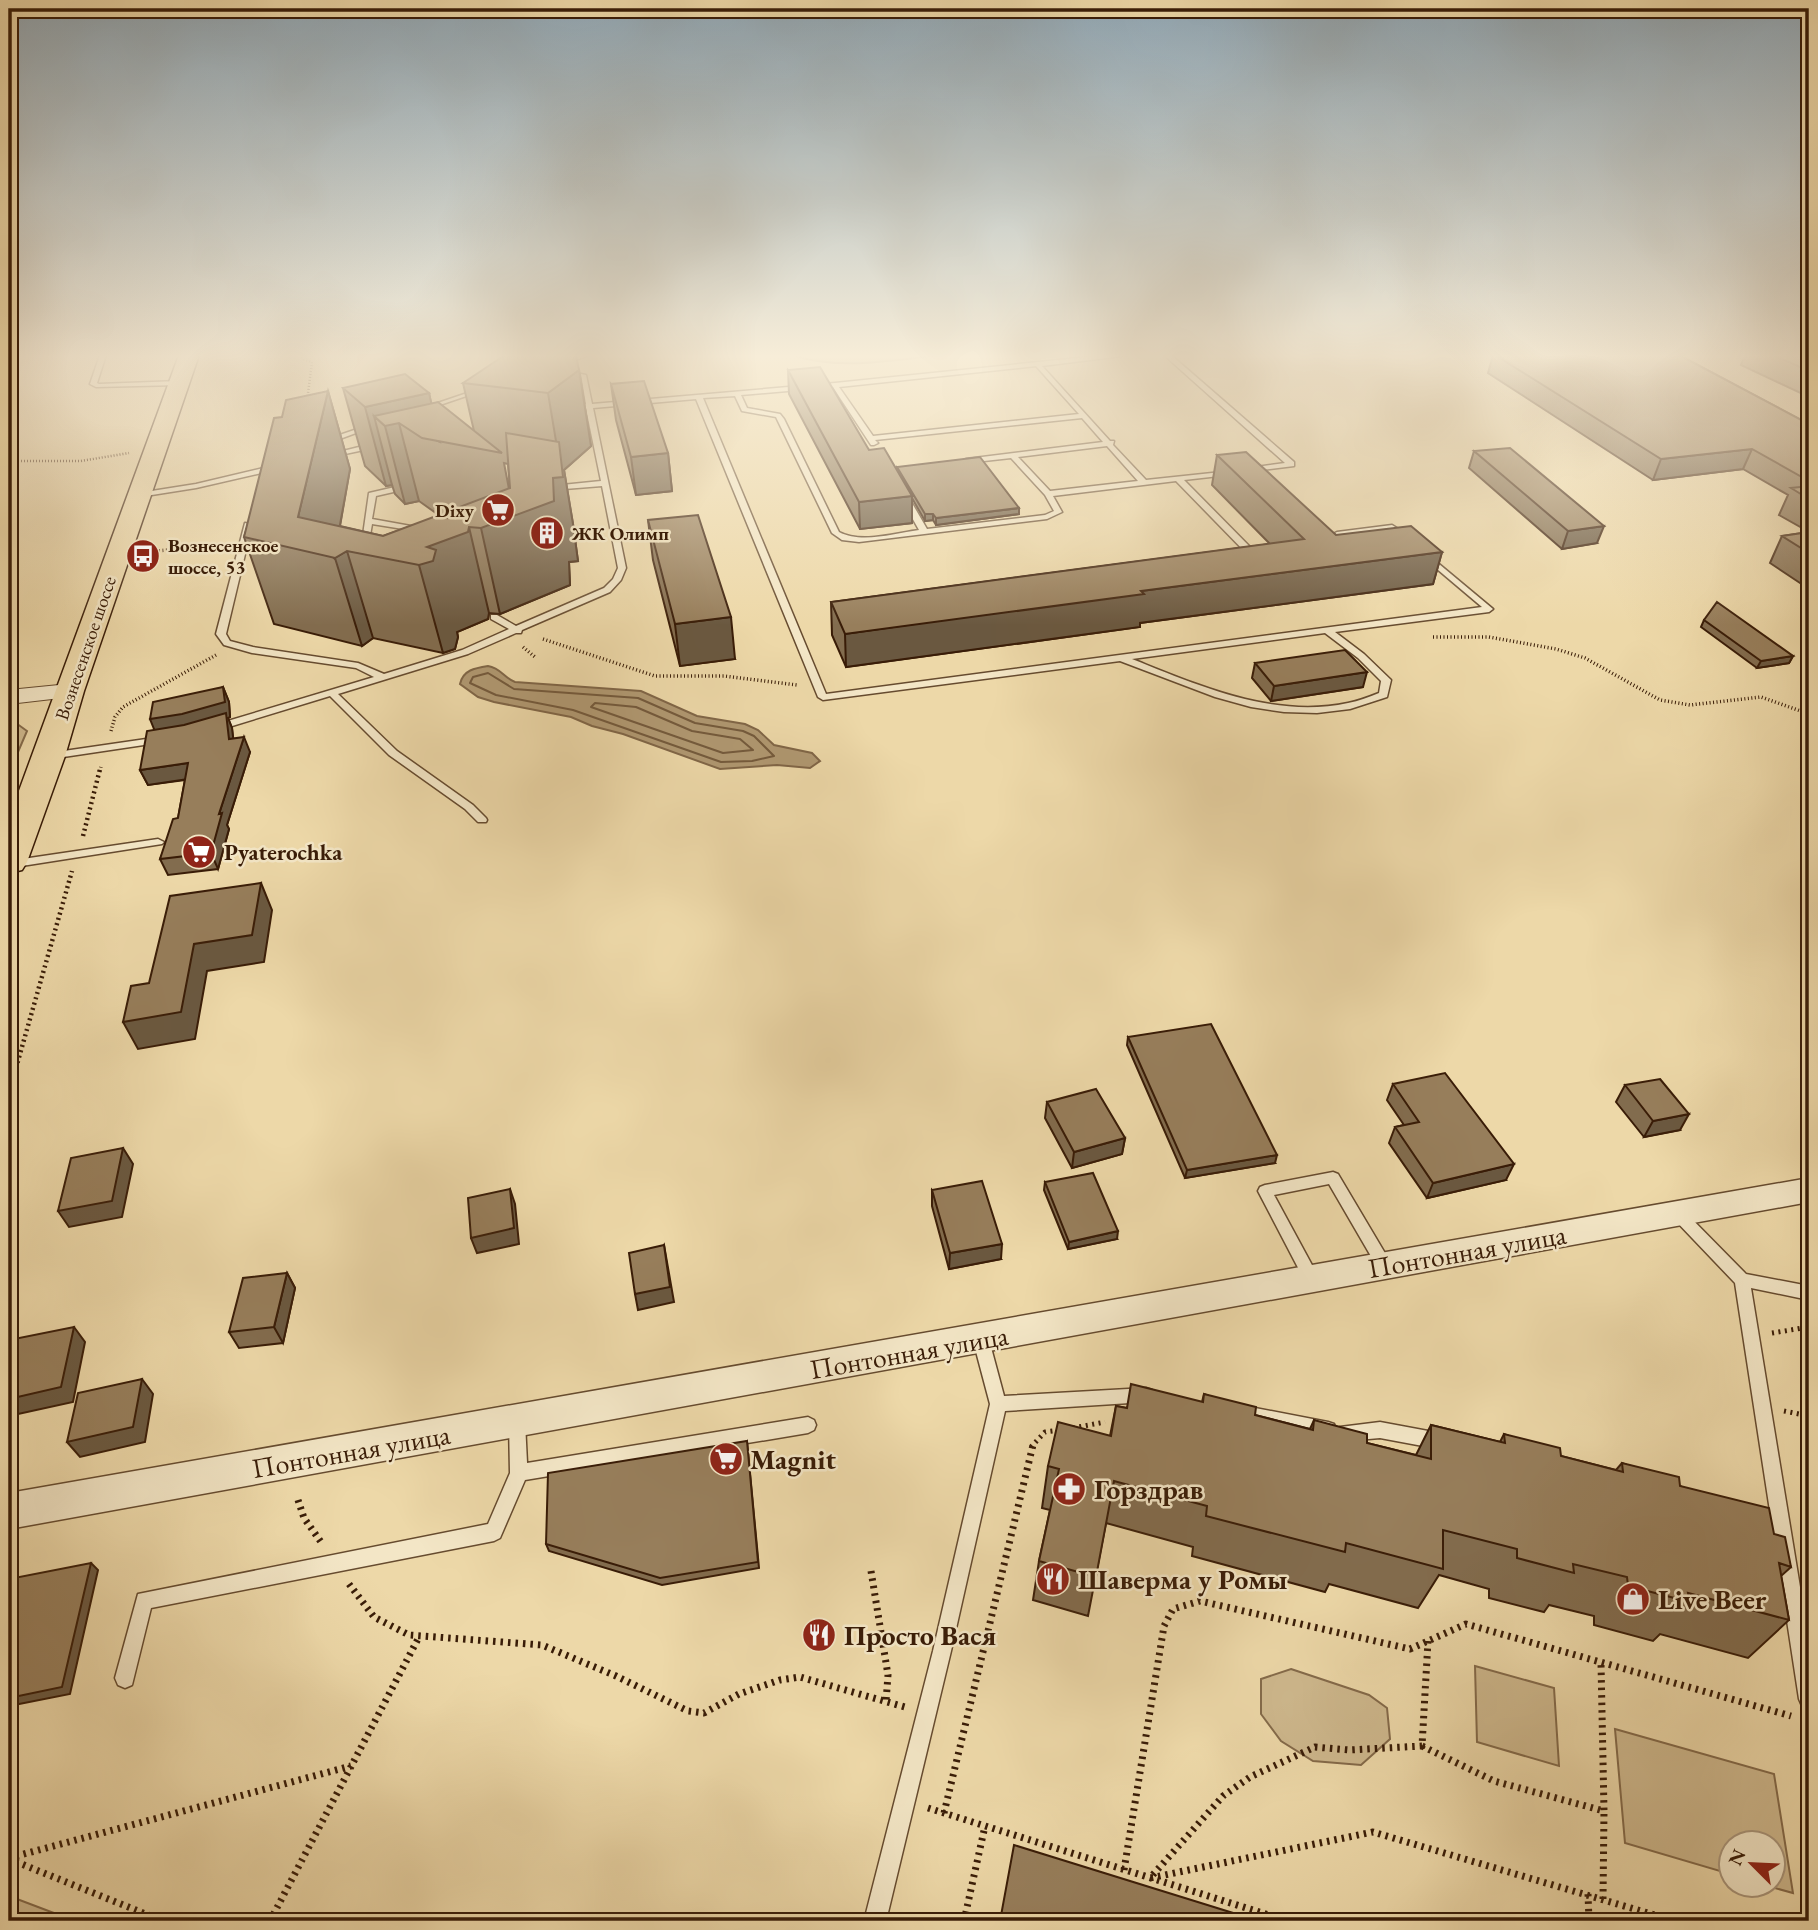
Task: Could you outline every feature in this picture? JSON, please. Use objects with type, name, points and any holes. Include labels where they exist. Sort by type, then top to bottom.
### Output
[{"type":"main road","name":"Вознесенское шоссе","points":[[9,864],[157,445]]},
{"type":"street","points":[[9,697],[69,691]]},
{"type":"street","name":"Понтонная улица","points":[[9,1511],[981,1340],[1809,1190]]},
{"type":"lane","points":[[326,456],[377,445]]},
{"type":"lane","points":[[203,732],[465,652],[607,590],[617,580],[622,568],[597,445]]},
{"type":"lane","points":[[719,445],[823,697],[1489,609],[1419,549]]},
{"type":"lane","points":[[794,445],[836,533],[845,538],[859,540],[1047,517],[1058,512],[1048,494],[1013,456]]},
{"type":"lane","points":[[958,462],[1095,445]]},
{"type":"lane","points":[[1113,445],[1144,483]]},
{"type":"lane","points":[[1048,494],[1180,480],[1291,464],[1269,445]]},
{"type":"lane","points":[[241,474],[272,459]]},
{"type":"lane","points":[[139,495],[196,486],[287,465]]},
{"type":"lane","points":[[258,482],[261,470]]},
{"type":"lane","points":[[1180,480],[1257,559]]},
{"type":"lane","points":[[539,489],[605,483]]},
{"type":"lane","points":[[362,559],[372,495],[411,485]]},
{"type":"lane","points":[[901,490],[924,532]]},
{"type":"lane","points":[[249,519],[221,634],[227,643],[252,650],[358,666],[383,677]]},
{"type":"lane","points":[[368,520],[432,533]]},
{"type":"lane","points":[[1337,534],[1392,527],[1410,541]]},
{"type":"lane","points":[[494,617],[518,631]]},
{"type":"lane","points":[[1119,657],[1224,698],[1286,712],[1358,706],[1384,695],[1386,680],[1361,656],[1328,631]]},
{"type":"lane","points":[[332,693],[393,752],[469,807],[482,820]]},
{"type":"lane","points":[[49,756],[166,739]]},
{"type":"lane","points":[[9,864],[158,842]]},
{"type":"lane","points":[[1312,1279],[1265,1191],[1333,1178],[1384,1265]]},
{"type":"lane","points":[[1678,1214],[1742,1280],[1809,1699]]},
{"type":"lane","points":[[1742,1280],[1809,1293]]},
{"type":"lane","points":[[875,1921],[998,1404],[981,1340]]},
{"type":"lane","points":[[998,1404],[1145,1394],[1159,1397]]},
{"type":"lane","points":[[1227,1410],[1349,1434],[1380,1430],[1454,1443]]},
{"type":"lane","points":[[125,1678],[144,1600],[494,1532],[519,1473],[517,1422]]},
{"type":"lane","points":[[519,1473],[808,1425]]},
{"type":"lane","points":[[1741,1512],[1779,1522]]},
{"type":"path","points":[[9,461],[81,461],[125,452],[132,455]]},
{"type":"path","points":[[145,552],[243,543]]},
{"type":"path","points":[[518,631],[655,676],[724,676],[819,687]]},
{"type":"path","points":[[1421,637],[1489,637],[1556,649],[1584,658],[1660,700],[1690,705],[1762,697],[1809,714]]},
{"type":"path","points":[[1752,1337],[1809,1327]]},
{"type":"path","points":[[944,1813],[1030,1448],[1045,1432],[1108,1422]]},
{"type":"path","points":[[298,1500],[304,1518],[360,1602],[374,1617],[392,1628],[419,1637],[542,1645],[606,1671],[688,1711],[704,1713],[739,1694],[780,1680],[800,1677],[906,1707]]},
{"type":"path","points":[[872,1572],[888,1675],[886,1702]]},
{"type":"path","points":[[1124,1870],[1164,1626],[1173,1609],[1200,1601],[1409,1649],[1466,1625],[1800,1718]]},
{"type":"path","points":[[271,1921],[419,1637]]},
{"type":"path","points":[[1422,1746],[1428,1641]]},
{"type":"path","points":[[1601,1662],[1603,1899]]},
{"type":"path","points":[[1150,1878],[1223,1796],[1250,1777],[1315,1747],[1349,1749],[1422,1746],[1494,1781],[1604,1811]]},
{"type":"path","points":[[9,1858],[351,1766]]},
{"type":"path","points":[[905,1801],[1288,1921]]},
{"type":"path","points":[[964,1921],[985,1826]]},
{"type":"path","points":[[1150,1878],[1373,1832],[1675,1921]]},
{"type":"path","points":[[9,1858],[163,1921]]},
{"type":"path","points":[[1588,1894],[1589,1921]]},
{"type":"shaded area","points":[[9,718],[27,731],[9,773]]},
{"type":"shaded area","points":[[1475,1666],[1554,1688],[1559,1766],[1477,1742]]},
{"type":"shaded area","points":[[1291,1669],[1369,1695],[1387,1708],[1390,1739],[1361,1765],[1313,1761],[1281,1741],[1261,1714],[1261,1679]]},
{"type":"shaded area","points":[[1615,1729],[1774,1774],[1783,1828],[1716,1828],[1716,1870],[1625,1843]]},
{"type":"shaded area","points":[[1786,1849],[1793,1893],[1786,1891]]},
{"type":"shaded area","points":[[9,1896],[75,1921],[9,1921]]},
{"type":"water","points":[[488,666],[515,682],[641,691],[697,716],[745,724],[758,730],[774,745],[812,753],[820,761],[810,768],[777,765],[720,769],[571,717],[478,697],[460,684],[467,673]]},
{"type":"building","points":[[267,445],[315,445],[298,517],[383,536],[436,516],[447,518],[449,511],[510,488],[507,445],[559,445],[563,477],[553,478],[554,501],[481,528],[469,527],[468,532],[427,547],[436,550],[433,561],[419,565],[347,551],[335,558],[244,537]]},
{"type":"building","points":[[460,445],[492,445],[502,453]]},
{"type":"building","points":[[628,445],[665,445],[668,453],[631,457]]},
{"type":"building","points":[[828,445],[866,445],[869,450],[884,448],[912,496],[859,502]]},
{"type":"building","points":[[1639,445],[1809,445],[1809,481],[1752,449],[1661,459]]},
{"type":"building","points":[[1510,448],[1604,526],[1568,531],[1474,451]]},
{"type":"building","points":[[1246,452],[1336,535],[1411,526],[1442,552],[1141,591],[1144,594],[845,634],[831,602],[1304,539],[1217,455]]},
{"type":"building","points":[[980,457],[1019,508],[936,518],[933,514],[925,514],[897,467]]},
{"type":"building","points":[[1809,486],[1809,499],[1791,488]]},
{"type":"building","points":[[698,515],[731,617],[675,624],[648,520]]},
{"type":"building","points":[[1809,532],[1809,553],[1782,536]]},
{"type":"building","points":[[1717,602],[1793,656],[1761,661],[1704,620]]},
{"type":"building","points":[[1345,650],[1367,672],[1274,686],[1255,663]]},
{"type":"building","points":[[223,687],[225,702],[182,714],[150,719],[153,702]]},
{"type":"building","points":[[226,713],[229,739],[244,737],[219,814],[222,813],[211,853],[160,859],[173,819],[178,818],[188,763],[140,770],[147,731],[184,725]]},
{"type":"building","points":[[261,883],[252,935],[194,944],[181,1012],[123,1022],[131,986],[149,983],[170,896]]},
{"type":"building","points":[[1211,1024],[1277,1155],[1187,1170],[1128,1037]]},
{"type":"building","points":[[1445,1073],[1514,1164],[1433,1183],[1395,1127],[1419,1122],[1393,1084]]},
{"type":"building","points":[[1660,1079],[1689,1114],[1653,1121],[1625,1085]]},
{"type":"building","points":[[1096,1089],[1125,1138],[1074,1152],[1047,1102]]},
{"type":"building","points":[[123,1148],[112,1201],[58,1211],[71,1158]]},
{"type":"building","points":[[1093,1173],[1118,1231],[1069,1242],[1045,1182]]},
{"type":"building","points":[[982,1181],[1002,1244],[950,1253],[932,1190]]},
{"type":"building","points":[[510,1189],[514,1228],[471,1238],[468,1198]]},
{"type":"building","points":[[664,1245],[670,1287],[635,1294],[629,1253]]},
{"type":"building","points":[[287,1273],[274,1327],[229,1332],[243,1278]]},
{"type":"building","points":[[74,1327],[61,1387],[9,1399],[9,1340]]},
{"type":"building","points":[[142,1379],[133,1427],[67,1442],[78,1393]]},
{"type":"building","points":[[1131,1384],[1203,1402],[1204,1394],[1256,1407],[1255,1415],[1313,1430],[1314,1420],[1367,1434],[1367,1443],[1431,1459],[1431,1425],[1505,1443],[1504,1434],[1560,1448],[1561,1456],[1623,1472],[1622,1463],[1679,1477],[1680,1486],[1769,1508],[1774,1534],[1785,1537],[1791,1567],[1779,1563],[1789,1620],[1688,1593],[1690,1602],[1628,1586],[1627,1577],[1573,1564],[1574,1573],[1517,1558],[1517,1549],[1443,1530],[1443,1569],[1346,1543],[1345,1552],[1206,1516],[1207,1506],[1114,1481],[1096,1577],[1039,1561],[1059,1469],[1048,1466],[1058,1422],[1111,1436],[1116,1406],[1127,1408]]},
{"type":"building","points":[[747,1441],[758,1562],[660,1578],[546,1544],[548,1473]]},
{"type":"building","points":[[91,1563],[62,1687],[9,1698],[9,1579]]},
{"type":"building","points":[[1014,1845],[1259,1921],[1000,1921]]},
{"type":"place","name":"Dixy","points":[[498,510]]},
{"type":"place","name":"ЖК Олимп","points":[[547,533]]},
{"type":"place","name":"Вознесенское шоссе, 53","points":[[143,556]]},
{"type":"place","name":"Pyaterochka","points":[[199,852]]},
{"type":"place","name":"Magnit","points":[[726,1459]]},
{"type":"place","name":"Горздрав","points":[[1069,1489]]},
{"type":"place","name":"Шаверма у Ромы","points":[[1053,1579]]},
{"type":"place","name":"Live Beer","points":[[1633,1599]]},
{"type":"place","name":"Просто Вася","points":[[819,1635]]}]
